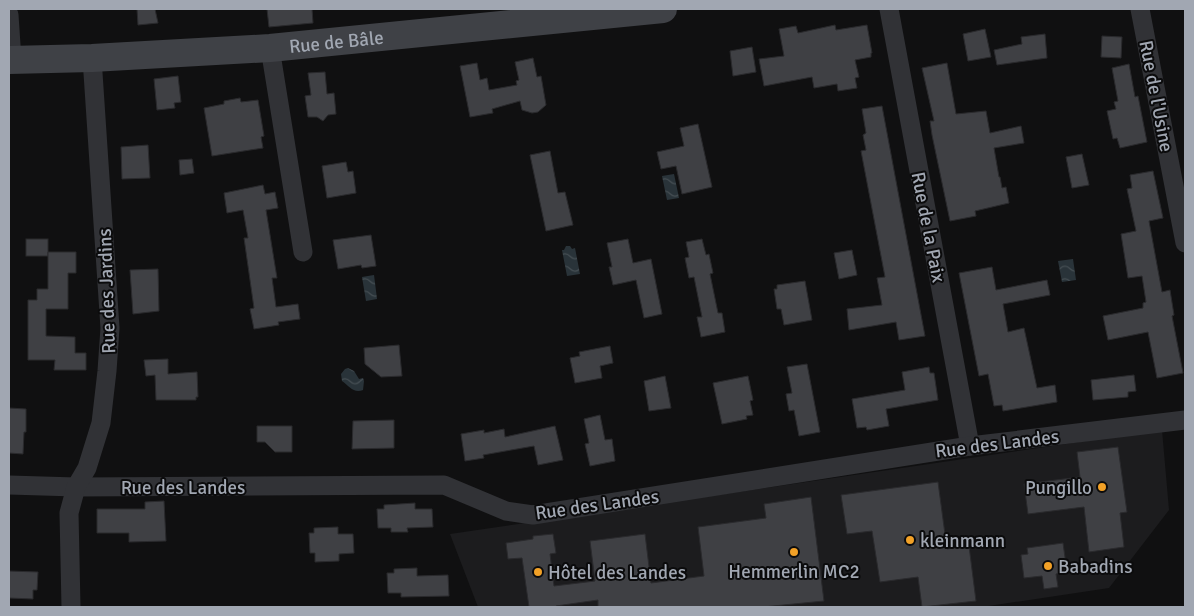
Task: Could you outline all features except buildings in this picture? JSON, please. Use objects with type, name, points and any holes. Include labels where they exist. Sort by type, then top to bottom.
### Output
[{"type":"street","name":"Rue de Bâle","points":[[10,60],[92,58],[270,48],[662,9]]},
{"type":"street","name":"Rue de la Paix","points":[[889,9],[970,446]]},
{"type":"street","name":"Rue de l'Usine","points":[[1140,9],[1185,243]]},
{"type":"street","points":[[9,15],[10,60]]},
{"type":"street","points":[[270,48],[304,252]]},
{"type":"street","name":"Rue des Jardins","points":[[71,607],[69,513],[76,487],[87,468],[101,423],[110,328],[92,58]]},
{"type":"street","name":"Rue des Landes","points":[[9,485],[76,487],[444,485],[506,511],[533,515],[970,446],[1185,420]]},
{"type":"shaded area","points":[[1162,430],[1169,510],[1109,588],[982,607],[478,607],[450,534]]},
{"type":"water","points":[[674,174],[679,198],[667,200],[662,176]]},
{"type":"water","points":[[566,246],[570,246],[572,249],[575,248],[580,274],[567,276],[562,250]]},
{"type":"water","points":[[1073,259],[1076,280],[1062,282],[1058,261]]},
{"type":"water","points":[[374,275],[377,299],[366,301],[362,277]]},
{"type":"water","points":[[348,368],[354,371],[359,379],[363,378],[363,390],[354,390],[342,381],[341,374]]},
{"type":"place","name":"Pungillo","points":[[1102,487]]},
{"type":"place","name":"kleinmann","points":[[910,540]]},
{"type":"place","name":"Hemmerlin MC2","points":[[794,552]]},
{"type":"place","name":"Babadins","points":[[1048,566]]},
{"type":"place","name":"Hôtel des Landes","points":[[538,572]]}]
